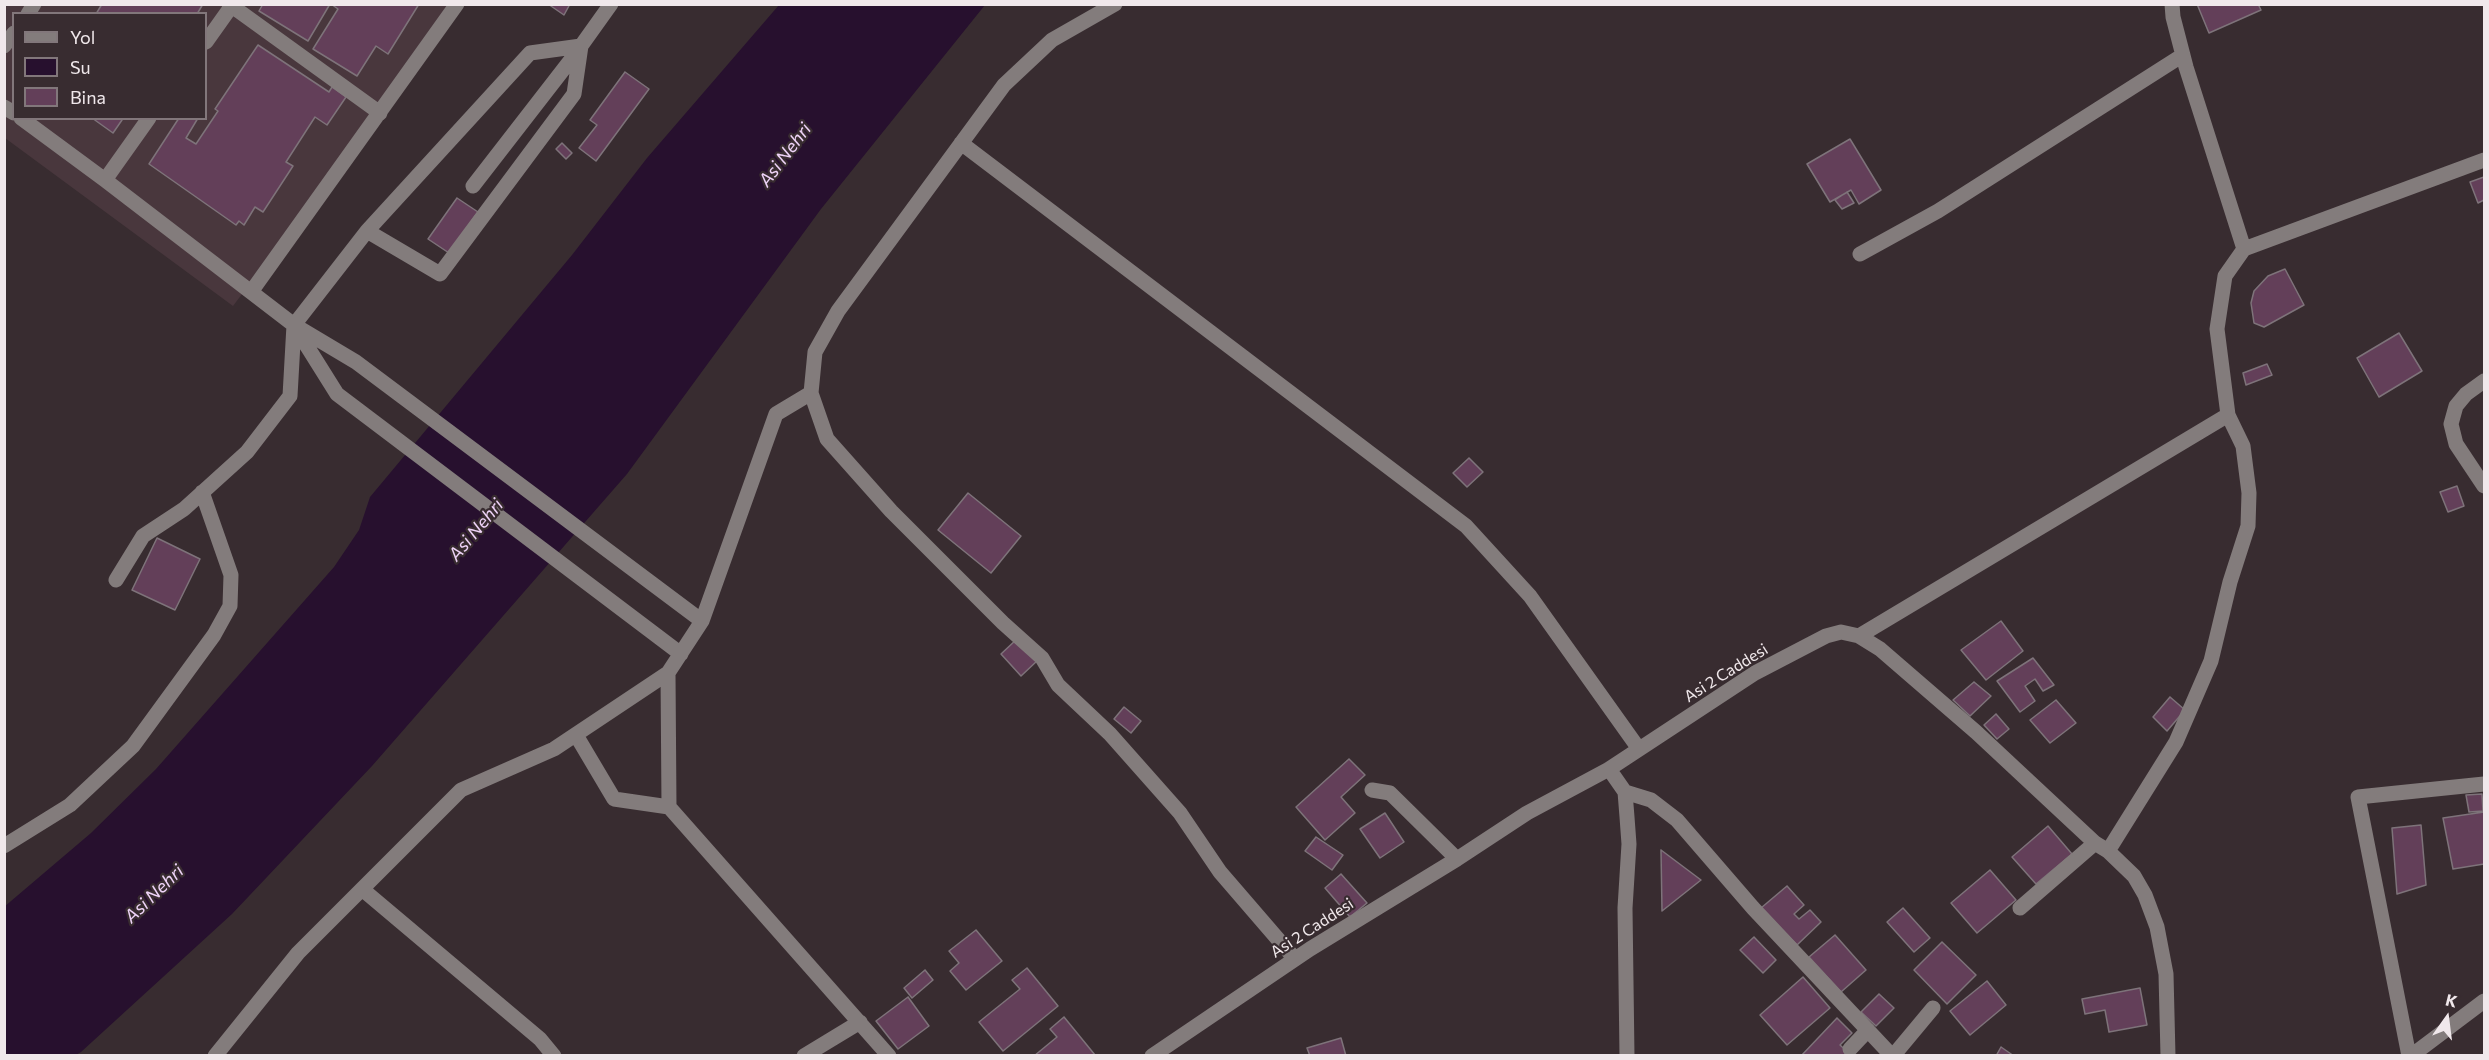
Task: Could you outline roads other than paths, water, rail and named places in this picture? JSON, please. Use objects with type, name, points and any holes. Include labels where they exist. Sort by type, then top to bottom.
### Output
[{"type":"street","points":[[251,292],[457,4]]},
{"type":"street","points":[[473,186],[582,46],[611,4]]},
{"type":"street","points":[[1115,4],[1052,40],[1004,85],[838,311],[815,352],[811,393],[827,439],[891,511],[1003,623],[1042,658],[1058,686],[1110,734],[1180,813],[1220,872],[1295,959]]},
{"type":"street","points":[[2172,4],[2183,55],[2244,249]]},
{"type":"street","points":[[207,41],[231,5],[380,112]]},
{"type":"street","points":[[367,231],[440,274],[574,94],[582,46]]},
{"type":"street","points":[[116,580],[142,536],[184,509],[248,452],[290,396],[294,325],[367,231],[530,53],[582,46]]},
{"type":"street","points":[[1860,254],[1938,211],[2183,55]]},
{"type":"street","points":[[24,120],[294,325],[356,362],[702,621]]},
{"type":"street","points":[[105,180],[148,120]]},
{"type":"street","points":[[961,143],[1466,526],[1530,596],[1639,749]]},
{"type":"street","points":[[2020,908],[2101,847],[2176,742],[2211,661],[2230,582],[2248,526],[2249,493],[2243,446],[2228,416],[2217,329],[2224,276],[2244,249],[2484,160]]},
{"type":"street","points":[[294,325],[337,394],[681,654]]},
{"type":"street","points":[[2484,381],[2466,394],[2456,406],[2451,424],[2456,444],[2484,486]]},
{"type":"street","points":[[215,1056],[298,953],[461,790],[554,749],[668,673],[702,621],[776,414],[811,393]]},
{"type":"street","points":[[2168,1056],[2166,974],[2157,927],[2145,895],[2134,876],[1976,732],[1880,649],[1859,636],[2228,416]]},
{"type":"street","points":[[4,846],[16,841],[70,805],[133,746],[214,635],[230,606],[231,575],[202,492]]},
{"type":"street","name":"Asi 2 Caddesi","points":[[1152,1056],[1295,959],[1527,813],[1609,769],[1755,673],[1826,636],[1841,632],[1859,636]]},
{"type":"street","points":[[668,673],[669,807]]},
{"type":"street","points":[[576,735],[614,799],[669,807],[889,1056]]},
{"type":"street","points":[[1609,769],[1625,792],[1629,844],[1625,908],[1627,1056]]},
{"type":"street","points":[[2484,784],[2358,797],[2410,1056],[2484,1001]]},
{"type":"street","points":[[1372,790],[1390,793],[1457,859]]},
{"type":"street","points":[[1625,792],[1651,800],[1677,820],[1753,908],[1893,1056],[1933,1008]]},
{"type":"street","points":[[362,889],[540,1039],[554,1056]]},
{"type":"street","points":[[804,1056],[860,1022]]},
{"type":"street","points":[[1850,1049],[1868,1030]]},
{"type":"water","name":"Asi Nehri","points":[[779,5],[985,5],[821,209],[627,474],[372,766],[232,914],[81,1052],[74,1056],[5,1055],[4,907],[91,833],[156,769],[334,567],[359,530],[370,497],[572,255],[647,158]]}]
